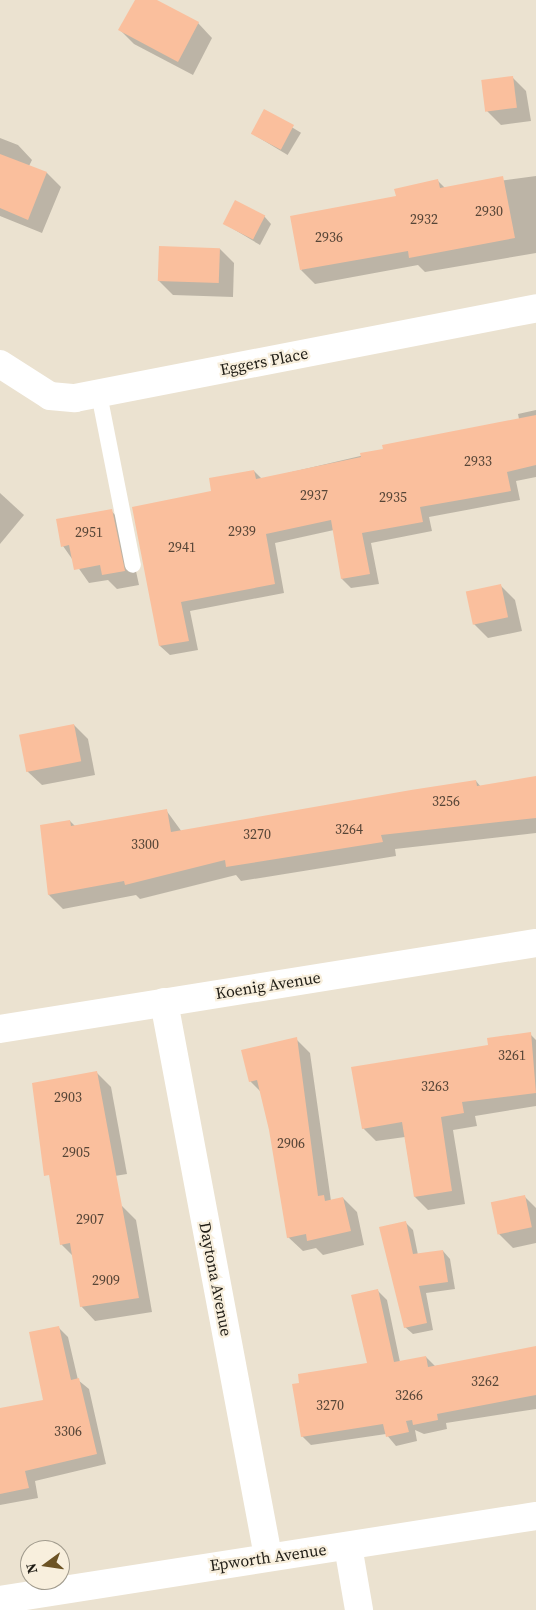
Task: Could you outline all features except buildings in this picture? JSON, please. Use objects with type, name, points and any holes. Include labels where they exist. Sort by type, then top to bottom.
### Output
[{"type":"street","name":"Eggers Place","points":[[0,364],[50,396],[75,398],[536,308]]},
{"type":"street","name":"Koenig Avenue","points":[[0,1029],[536,943]]},
{"type":"street","name":"Daytona Avenue","points":[[164,1002],[268,1556]]},
{"type":"street","name":"Epworth Avenue","points":[[0,1600],[268,1556],[348,1546],[536,1516]]},
{"type":"street","points":[[348,1546],[359,1610]]},
{"type":"lane","points":[[99,394],[133,565]]}]
